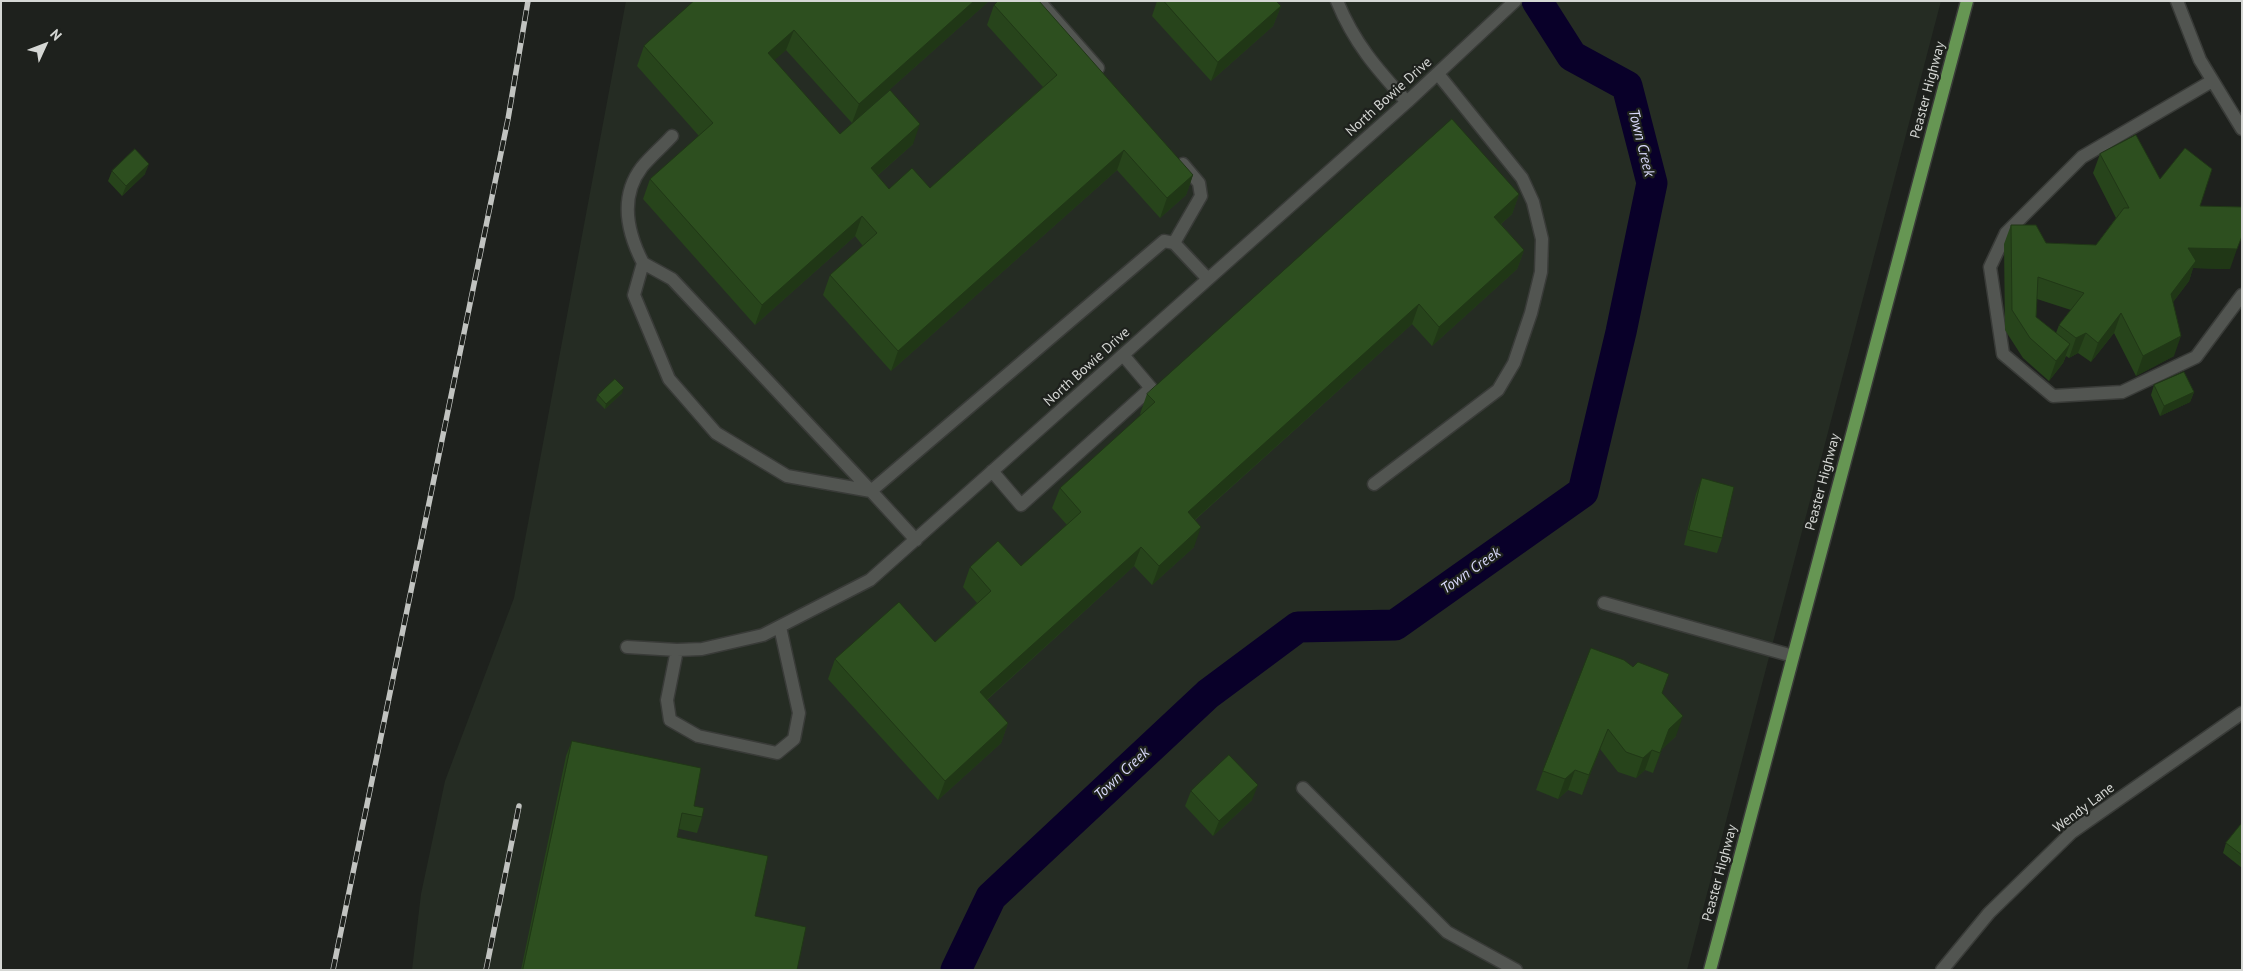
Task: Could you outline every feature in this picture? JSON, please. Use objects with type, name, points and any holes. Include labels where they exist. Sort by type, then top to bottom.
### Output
[{"type":"main road","name":"Peaster Highway","points":[[1710,970],[1967,1]]},
{"type":"street","points":[[1039,1],[1103,74]]},
{"type":"street","points":[[1337,1],[1344,19],[1369,60],[1407,102]]},
{"type":"street","name":"North Bowie Drive","points":[[627,647],[676,650],[702,649],[754,637],[780,627],[870,580],[1407,102],[1515,1]]},
{"type":"street","points":[[2177,1],[2200,60],[2242,129]]},
{"type":"street","points":[[1374,484],[1498,390],[1514,363],[1531,313],[1541,272],[1542,239],[1533,202],[1522,178],[1438,74]]},
{"type":"street","points":[[2212,81],[2082,157],[2006,232],[1990,267],[2003,354],[2053,396],[2122,392],[2196,358],[2242,294]]},
{"type":"street","points":[[672,136],[642,168],[631,188],[626,212],[631,240],[642,263],[672,279],[916,540]]},
{"type":"street","points":[[1174,154],[1200,183],[1201,196],[1174,243]]},
{"type":"street","points":[[871,491],[1164,241],[1174,243],[1208,279]]},
{"type":"street","points":[[642,263],[634,295],[669,379],[716,433],[787,476],[871,491]]},
{"type":"street","points":[[992,471],[1021,505],[1151,388],[1123,355]]},
{"type":"street","points":[[1604,603],[1793,656]]},
{"type":"street","points":[[676,650],[667,700],[670,720],[698,736],[778,753],[794,739],[800,713],[780,627]]},
{"type":"street","name":"Wendy Lane","points":[[1942,970],[1989,913],[2072,832],[2242,714]]},
{"type":"street","points":[[1303,788],[1447,932],[1516,970]]},
{"type":"shaded area","points":[[626,1],[1941,1],[1687,970],[412,970],[421,894],[445,781],[514,598]]},
{"type":"building","points":[[694,1],[974,1],[859,104],[794,30],[768,53],[840,134],[890,90],[920,124],[871,168],[889,189],[912,168],[930,188],[1057,75],[994,5],[998,1],[1039,1],[1193,175],[1167,198],[1124,150],[898,351],[830,275],[877,233],[862,216],[762,305],[650,179],[713,123],[644,46]]},
{"type":"building","points":[[1164,1],[1276,1],[1281,6],[1218,62]]},
{"type":"building","points":[[1452,119],[1519,194],[1494,217],[1524,250],[1439,327],[1419,304],[1188,512],[1201,527],[1159,566],[1141,547],[980,692],[1008,723],[945,781],[835,659],[899,602],[935,642],[991,591],[970,567],[998,541],[1021,566],[1081,512],[1060,488],[1155,402],[1147,394]]},
{"type":"building","points":[[2136,135],[2160,179],[2185,148],[2212,169],[2200,206],[2242,207],[2242,236],[2237,249],[2188,248],[2196,261],[2171,294],[2181,336],[2143,356],[2121,313],[2098,343],[2086,333],[2076,338],[2059,325],[2084,293],[2038,277],[2036,317],[2070,344],[2056,361],[2030,338],[2012,310],[2011,225],[2036,225],[2046,243],[2096,245],[2124,208],[2129,208],[2100,154]]},
{"type":"building","points":[[135,149],[149,164],[126,186],[112,171]]},
{"type":"building","points":[[2184,372],[2194,392],[2164,406],[2154,385]]},
{"type":"building","points":[[615,379],[624,388],[606,404],[598,395]]},
{"type":"building","points":[[1702,478],[1734,487],[1722,538],[1689,530]]},
{"type":"building","points":[[1591,648],[1624,660],[1633,667],[1638,662],[1669,674],[1662,693],[1683,716],[1669,729],[1660,753],[1652,750],[1643,758],[1626,752],[1608,729],[1589,775],[1575,770],[1565,779],[1543,771]]},
{"type":"building","points":[[572,741],[701,768],[694,806],[704,808],[702,817],[682,813],[677,837],[768,856],[755,916],[806,927],[797,970],[523,970]]},
{"type":"building","points":[[1229,755],[1258,785],[1219,821],[1191,791]]},
{"type":"building","points":[[2242,823],[2242,855],[2226,843]]},
{"type":"waterway","name":"Town Creek","points":[[956,970],[991,897],[1208,694],[1298,627],[1395,625],[1583,492],[1621,332],[1652,183],[1627,86],[1572,56],[1537,1]]},
{"type":"railway","points":[[333,970],[508,119],[528,1]]},
{"type":"railway","points":[[486,970],[519,806]]}]
